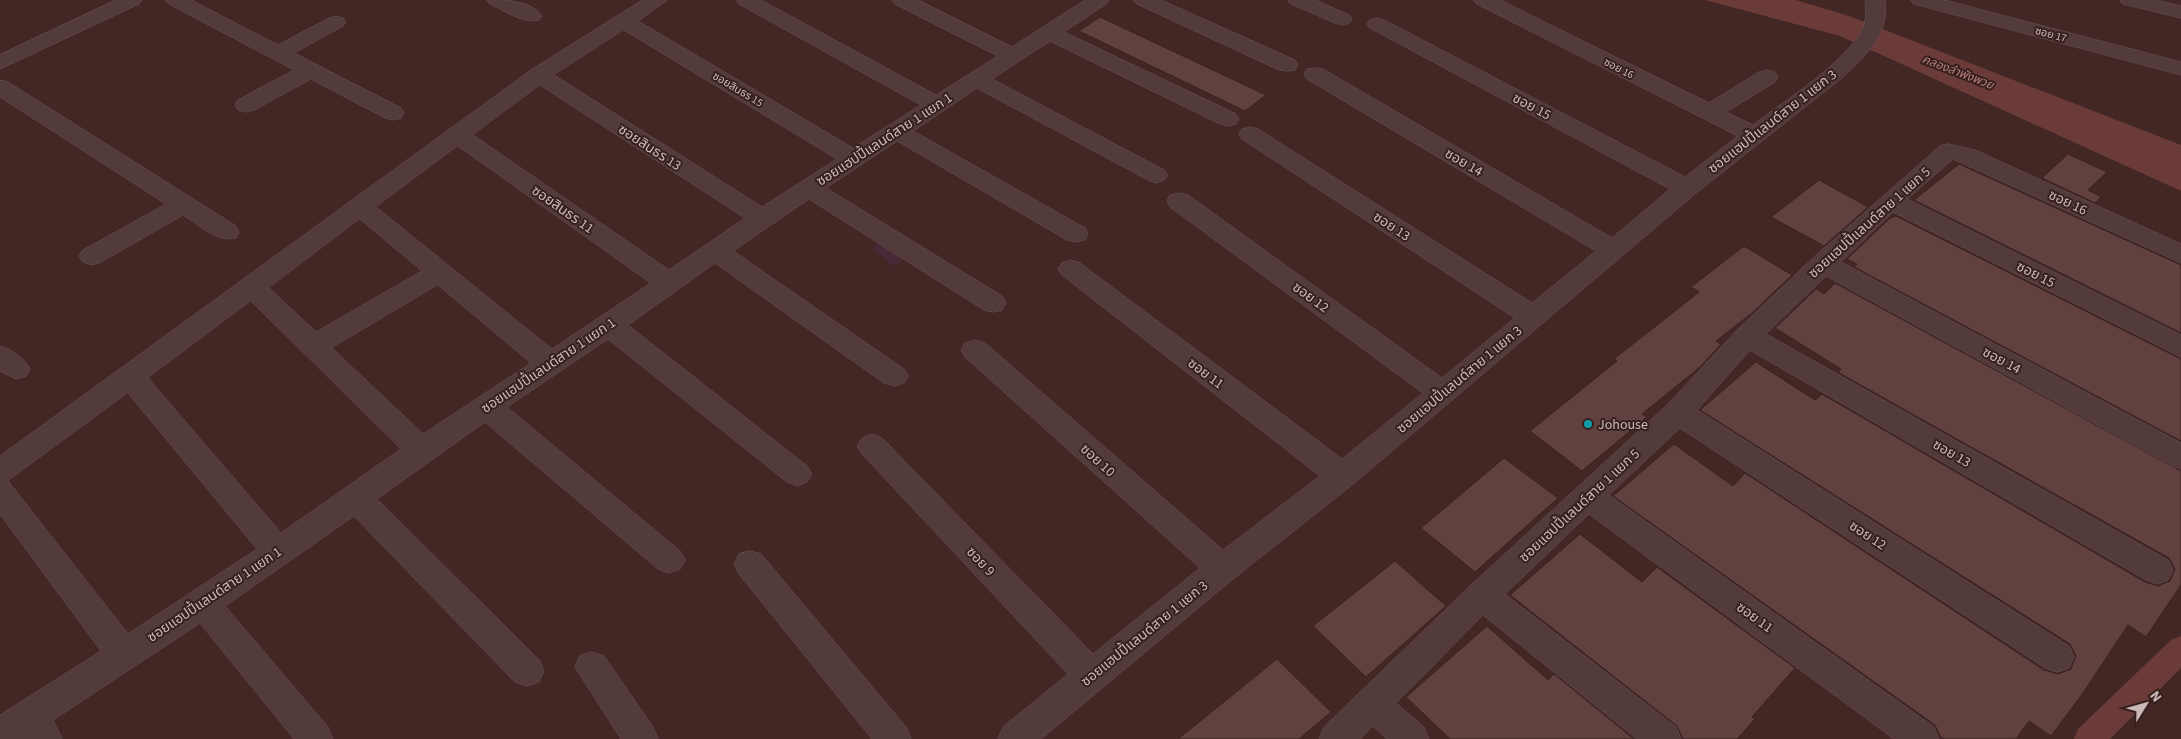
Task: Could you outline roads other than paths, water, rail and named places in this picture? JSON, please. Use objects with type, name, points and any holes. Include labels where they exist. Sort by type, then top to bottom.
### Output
[{"type":"street","points":[[0,62],[132,0]]},
{"type":"street","points":[[176,0],[393,113]]},
{"type":"street","points":[[497,0],[532,16]]},
{"type":"street","points":[[0,472],[539,75],[657,0]]},
{"type":"street","points":[[746,0],[936,104]]},
{"type":"street","points":[[902,0],[1014,56]]},
{"type":"street","points":[[1144,0],[1286,65]]},
{"type":"street","points":[[1298,0],[1342,19]]},
{"type":"street","name":"ซอย 16","points":[[1484,0],[1754,135]]},
{"type":"street","name":"ซอย 17","points":[[1921,0],[2181,69]]},
{"type":"street","points":[[2130,0],[2181,12]]},
{"type":"street","name":"ซอยแฮปปี้แลนด์สาย 1 แยก 1","points":[[0,735],[38,727],[124,655],[356,498],[421,450],[609,325],[762,218],[936,104],[978,80],[1050,33],[1083,3]]},
{"type":"street","name":"ซอยแฮปปี้แลนด์สาย 1 แยก 3","points":[[1015,739],[1222,569],[1342,476],[1687,188],[1852,58],[1871,31],[1873,4]]},
{"type":"street","name":"ซอยสินธร 15","points":[[624,21],[852,158]]},
{"type":"street","points":[[278,53],[336,22]]},
{"type":"street","name":"ซอย 15","points":[[1377,24],[1687,188]]},
{"type":"street","points":[[1050,33],[1228,120]]},
{"type":"street","points":[[246,105],[311,70]]},
{"type":"street","name":"ซอย 14","points":[[1314,74],[1614,250]]},
{"type":"street","name":"ซอยสินธร 13","points":[[539,75],[762,218]]},
{"type":"street","points":[[1709,113],[1767,77]]},
{"type":"street","points":[[978,80],[1156,175]]},
{"type":"street","points":[[0,87],[227,232]]},
{"type":"street","points":[[896,131],[1076,234]]},
{"type":"street","name":"ซอย 13","points":[[1250,134],[1534,317]]},
{"type":"street","name":"ซอยสินธร 11","points":[[458,135],[668,282]]},
{"type":"street","name":"ซอย 16","points":[[1954,151],[1967,155],[2181,254]]},
{"type":"street","name":"ซอยแฮปปี้แลนด์สาย 1 แยก 5","points":[[1336,739],[1482,595],[1678,412],[1747,336],[1823,263],[1944,154],[1954,151]]},
{"type":"street","points":[[809,188],[993,303]]},
{"type":"street","name":"ซอย 12","points":[[1179,201],[1443,393]]},
{"type":"street","name":"ซอย 15","points":[[1890,201],[2181,347]]},
{"type":"street","points":[[92,256],[184,204]]},
{"type":"street","points":[[359,206],[551,364]]},
{"type":"street","points":[[716,251],[894,376]]},
{"type":"street","name":"ซอย 14","points":[[1823,263],[2181,456]]},
{"type":"street","name":"ซอย 11","points":[[1071,270],[1342,476]]},
{"type":"street","points":[[314,346],[440,272]]},
{"type":"street","points":[[252,287],[421,450]]},
{"type":"street","points":[[609,325],[797,474]]},
{"type":"street","name":"ซอย 13","points":[[1747,336],[2157,570]]},
{"type":"street","name":"ซอย 10","points":[[975,350],[1222,569]]},
{"type":"street","points":[[131,377],[278,551]]},
{"type":"street","points":[[486,406],[669,560]]},
{"type":"street","name":"ซอย 12","points":[[1678,412],[2058,657]]},
{"type":"street","name":"ซอย 9","points":[[872,446],[1091,675]]},
{"type":"street","points":[[0,491],[124,655]]},
{"type":"street","name":"ซอย 11","points":[[1588,496],[1922,739]]},
{"type":"street","points":[[356,498],[527,671]]},
{"type":"street","points":[[750,564],[894,739]]},
{"type":"street","points":[[1482,595],[1664,739]]},
{"type":"street","points":[[203,603],[316,739]]},
{"type":"street","points":[[592,667],[641,739]]},
{"type":"street","points":[[1372,703],[1412,739]]},
{"type":"water","name":"คลองลำพังพวย","points":[[1705,0],[1796,0],[1849,16],[2181,145],[2181,191],[1840,36]]},
{"type":"waterway","points":[[2089,739],[2181,649]]},
{"type":"place","name":"Johouse","points":[[1588,424]]}]
